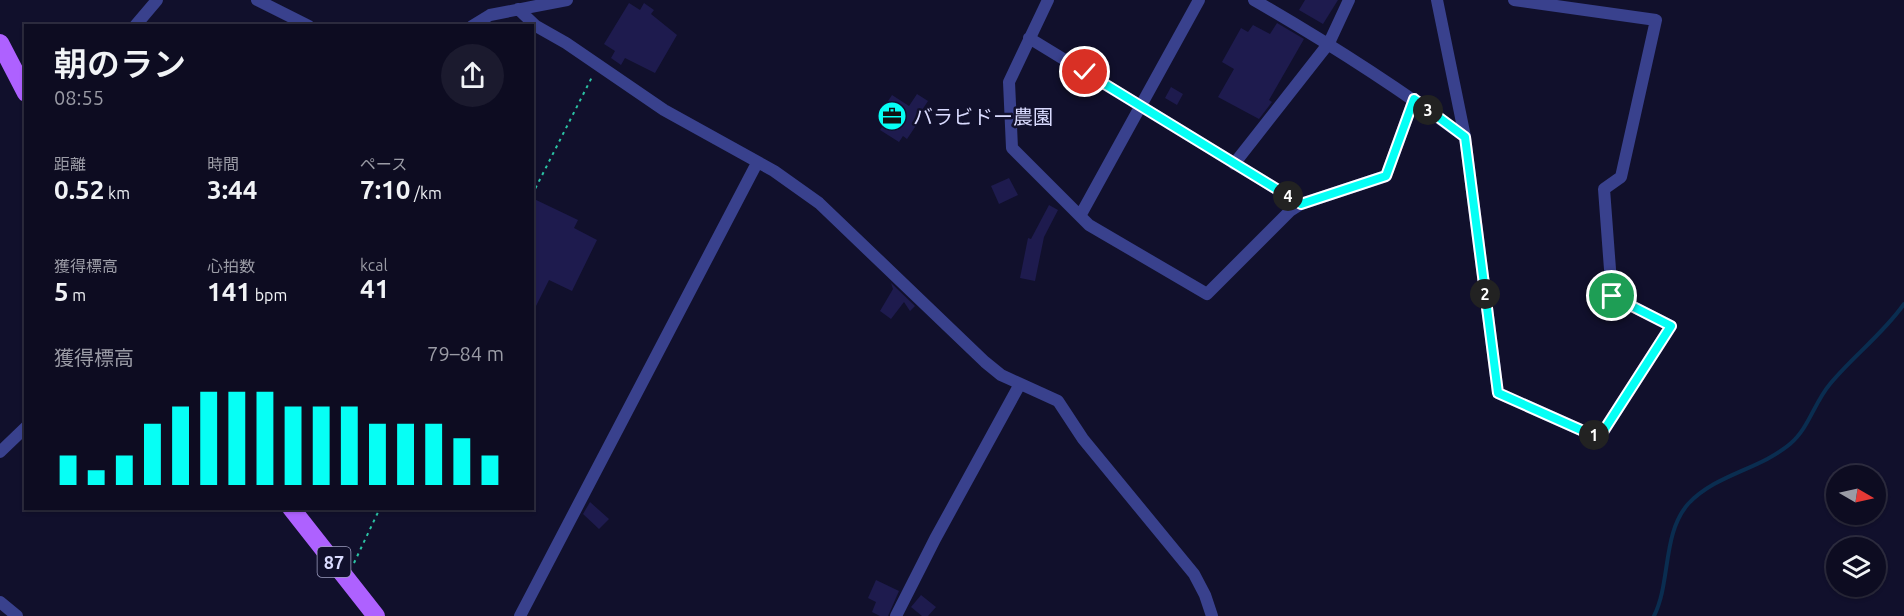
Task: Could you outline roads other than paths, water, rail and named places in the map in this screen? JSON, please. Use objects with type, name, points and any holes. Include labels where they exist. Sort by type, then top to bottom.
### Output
[{"type":"main road","points":[[0,44],[24,89]]},
{"type":"main road","name":"87","points":[[293,510],[376,616]]},
{"type":"street","points":[[137,24],[157,0]]},
{"type":"street","points":[[257,0],[305,24]]},
{"type":"street","points":[[475,24],[490,15],[567,0]]},
{"type":"street","points":[[1048,0],[1010,82],[1012,148],[1089,225],[1207,294],[1290,211],[1301,204],[1386,176],[1414,99]]},
{"type":"street","points":[[1080,216],[1199,0]]},
{"type":"street","points":[[1254,0],[1329,42],[1414,99],[1465,137]]},
{"type":"street","points":[[1234,164],[1329,42],[1349,0]]},
{"type":"street","points":[[1437,0],[1465,137],[1498,393],[1599,438],[1671,326],[1612,296],[1604,189],[1621,177],[1656,20],[1514,0]]},
{"type":"street","points":[[518,9],[534,24]]},
{"type":"street","points":[[534,24],[566,42],[664,110],[774,171],[819,203],[985,362],[1001,375],[1058,401],[1083,440],[1194,574],[1206,595],[1212,616]]},
{"type":"street","points":[[1029,39],[1301,204]]},
{"type":"street","points":[[520,616],[757,163]]},
{"type":"street","points":[[896,616],[935,539],[1020,384]]},
{"type":"street","points":[[0,452],[24,429]]},
{"type":"street","points":[[0,602],[17,616]]},
{"type":"waterway","points":[[1654,616],[1663,588],[1674,529],[1688,504],[1711,486],[1778,453],[1797,438],[1830,384],[1904,304]]},
{"type":"place","name":"バラビドー農園","points":[[892,116]]}]
